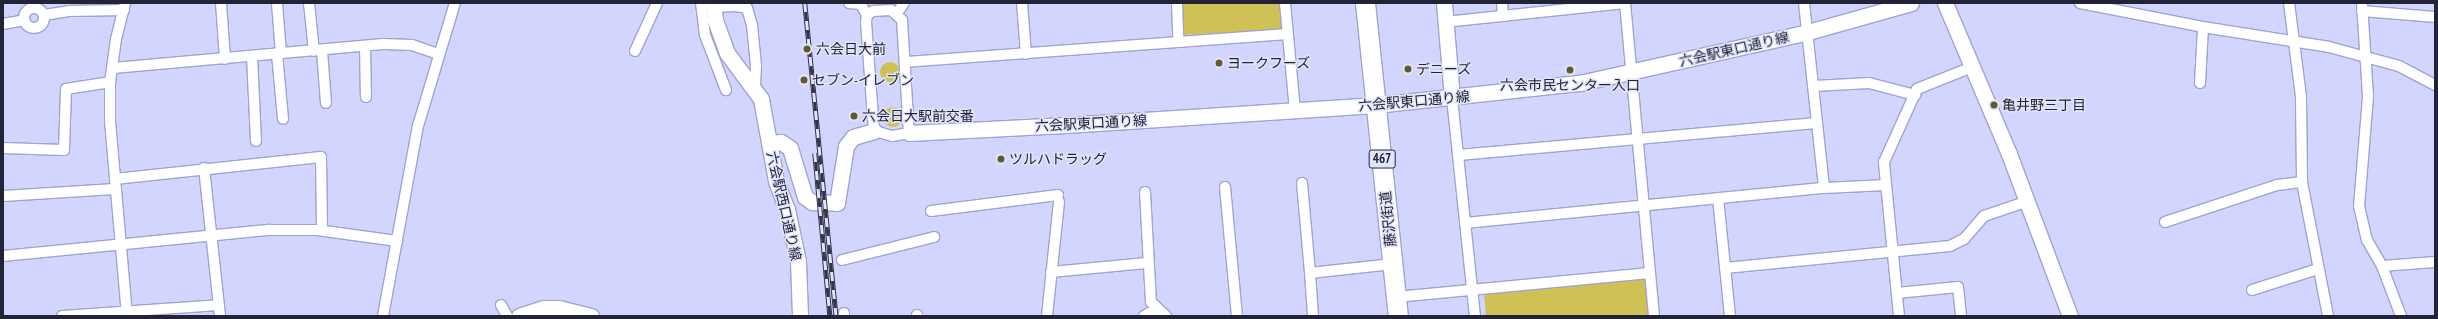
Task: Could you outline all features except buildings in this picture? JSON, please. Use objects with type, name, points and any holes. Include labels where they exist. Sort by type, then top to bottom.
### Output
[{"type":"highway","name":"藤沢街道","points":[[1365,3],[1398,316]]},
{"type":"street","points":[[221,3],[225,59]]},
{"type":"street","points":[[277,3],[283,119]]},
{"type":"street","points":[[309,3],[326,103]]},
{"type":"street","points":[[383,316],[418,126],[438,54],[455,3]]},
{"type":"street","points":[[635,51],[657,3]]},
{"type":"street","points":[[849,3],[860,4],[867,15],[874,131]]},
{"type":"street","points":[[897,13],[904,3]]},
{"type":"street","points":[[1022,3],[1026,54]]},
{"type":"street","points":[[1177,3],[1178,41]]},
{"type":"street","points":[[1285,3],[1286,34],[1295,110]]},
{"type":"street","points":[[1444,3],[1452,98],[1475,316]]},
{"type":"street","points":[[1502,3],[1503,16]]},
{"type":"street","points":[[1445,22],[1503,16],[1561,7],[1625,3],[1654,316]]},
{"type":"street","points":[[1804,3],[1824,188]]},
{"type":"street","name":"六会駅東口通り線","points":[[908,133],[1376,105],[1580,83],[1631,74],[1808,32],[1910,3]]},
{"type":"street","points":[[1944,3],[2028,202],[2070,316]]},
{"type":"street","points":[[2080,3],[2203,27],[2292,40],[2366,56],[2398,66],[2435,85]]},
{"type":"street","points":[[2289,3],[2292,40],[2301,97],[2302,182],[2328,316]]},
{"type":"street","points":[[726,90],[705,35],[709,4],[747,8],[752,25],[756,66],[755,86]]},
{"type":"street","name":"六会駅西口通り線","points":[[709,4],[727,53],[755,86],[761,98],[776,181],[787,209],[798,261],[800,316]]},
{"type":"street","points":[[32,6],[41,10],[44,15],[44,21],[37,27],[28,25],[25,20],[27,11],[32,6]]},
{"type":"street","points":[[44,15],[69,11],[124,7],[116,39],[110,82],[115,189],[126,314]]},
{"type":"street","points":[[2401,316],[2382,266],[2367,240],[2360,206],[2368,97],[2362,7],[2435,17]]},
{"type":"street","points":[[770,143],[781,142],[790,148],[805,197],[812,202],[837,203],[846,146],[853,138],[874,131],[892,136],[908,133],[902,20],[897,13],[891,10],[879,11],[867,15]]},
{"type":"street","points":[[3,24],[25,20]]},
{"type":"street","points":[[2200,83],[2203,27]]},
{"type":"street","points":[[905,62],[1286,34]]},
{"type":"street","points":[[112,68],[398,44],[412,45],[438,54]]},
{"type":"street","points":[[365,47],[366,97]]},
{"type":"street","points":[[252,56],[256,141]]},
{"type":"street","points":[[1899,316],[1884,162],[1917,89],[1972,67]]},
{"type":"street","points":[[3,148],[64,150],[66,89],[110,82]]},
{"type":"street","points":[[1814,86],[1869,83],[1915,95]]},
{"type":"street","points":[[1458,155],[1817,123]]},
{"type":"street","points":[[115,179],[204,168],[321,157],[322,230]]},
{"type":"street","points":[[204,168],[220,316]]},
{"type":"street","points":[[1302,182],[1314,316]]},
{"type":"street","points":[[2165,222],[2276,185],[2302,182]]},
{"type":"street","points":[[1465,223],[1824,188],[1886,185]]},
{"type":"street","points":[[1226,187],[1237,316]]},
{"type":"street","points":[[3,196],[115,189]]},
{"type":"street","points":[[1145,192],[1147,263],[1151,302],[1156,309],[1166,316]]},
{"type":"street","points":[[1718,198],[1730,316]]},
{"type":"street","points":[[931,211],[1058,199],[1047,316]]},
{"type":"street","points":[[1725,268],[1958,244],[1984,216],[2028,202]]},
{"type":"street","points":[[3,256],[270,230],[322,230],[397,241]]},
{"type":"street","points":[[842,260],[934,237]]},
{"type":"street","points":[[2382,266],[2435,262]]},
{"type":"street","points":[[1050,272],[1147,263]]},
{"type":"street","points":[[1310,274],[1393,264]]},
{"type":"street","points":[[2252,290],[2270,282],[2318,269]]},
{"type":"street","points":[[1396,297],[1650,273]]},
{"type":"street","points":[[1897,293],[1958,287],[1961,316]]},
{"type":"street","points":[[62,316],[126,314],[218,305]]},
{"type":"street","points":[[501,305],[507,316]]},
{"type":"street","points":[[519,316],[544,308],[559,308],[591,316]]},
{"type":"street","points":[[1144,316],[1156,309]]},
{"type":"shaded area","points":[[1182,3],[1283,3],[1285,30],[1183,35]]},
{"type":"shaded area","points":[[890,62],[897,65],[900,72],[897,79],[890,82],[883,79],[880,72],[883,65]]},
{"type":"shaded area","points":[[893,107],[900,110],[903,117],[900,124],[893,127],[886,124],[883,117],[886,110]]},
{"type":"shaded area","points":[[1649,279],[1653,316],[1486,316],[1484,294]]},
{"type":"railway","points":[[805,3],[836,316]]},
{"type":"railway","points":[[815,153],[830,316]]},
{"type":"place","name":"六会日大前","points":[[807,49]]},
{"type":"place","name":"ヨークフーズ","points":[[1219,63]]},
{"type":"place","name":"デニーズ","points":[[1408,69]]},
{"type":"place","name":"六会市民センター入口","points":[[1570,70]]},
{"type":"place","name":"セブン-イレブン","points":[[804,80]]},
{"type":"place","name":"亀井野三丁目","points":[[1994,105]]},
{"type":"place","name":"六会日大駅前交番","points":[[854,116]]},
{"type":"place","name":"ツルハドラッグ","points":[[1001,159]]}]
